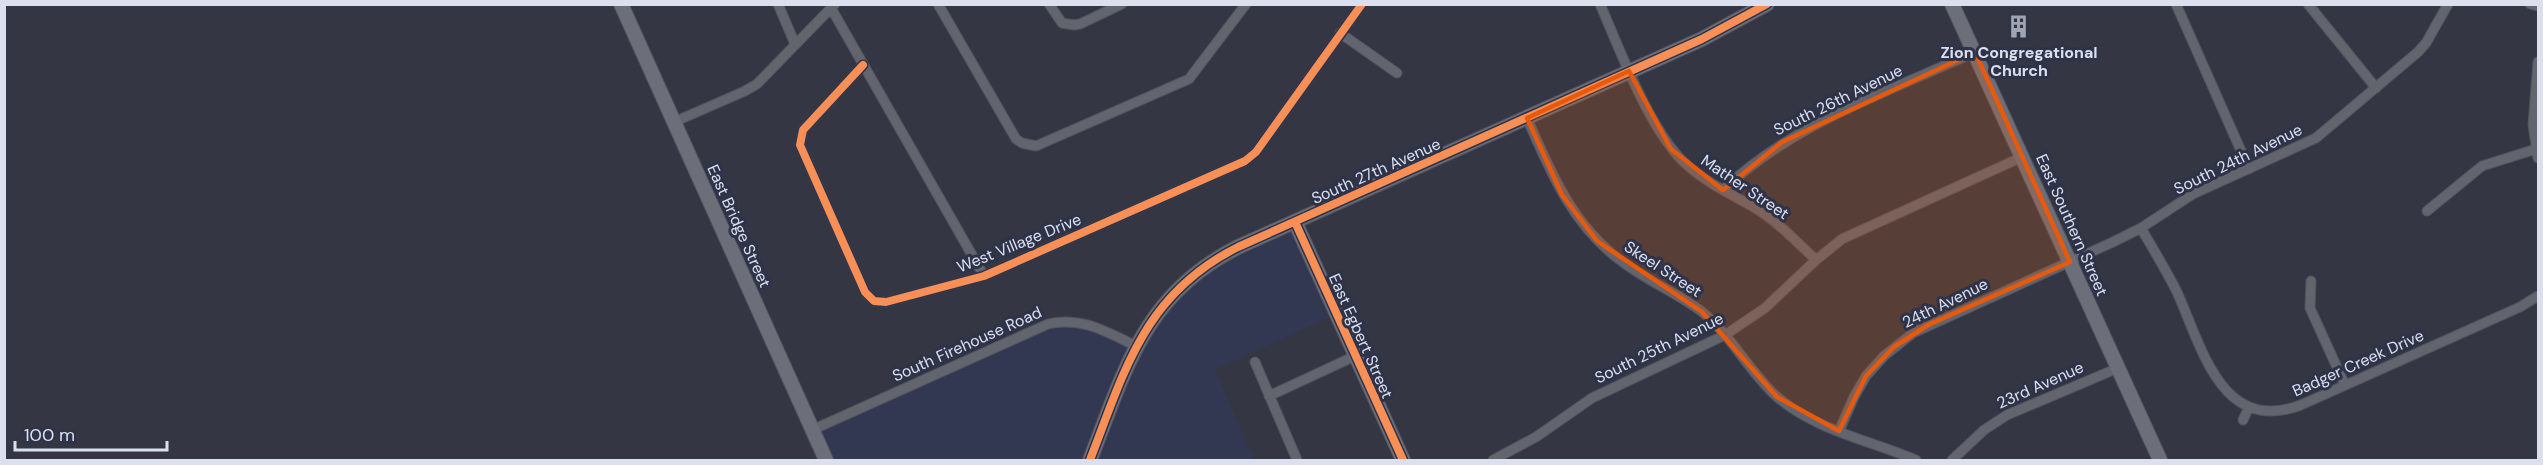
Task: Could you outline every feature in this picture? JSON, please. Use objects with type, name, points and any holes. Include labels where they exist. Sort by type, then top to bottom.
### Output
[{"type":"main road","name":"East Bridge Street","points":[[621,4],[826,460]]},
{"type":"main road","name":"South 27th Avenue","points":[[1090,460],[1136,346],[1158,311],[1192,275],[1227,253],[1702,39],[1767,4]]},
{"type":"main road","name":"East Southern Street","points":[[1952,4],[2160,460]]},
{"type":"main road","name":"East Egbert Street","points":[[1295,222],[1403,460]]},
{"type":"street","points":[[778,4],[795,44]]},
{"type":"street","points":[[938,4],[1016,139],[1036,146],[1189,79],[1246,4]]},
{"type":"street","points":[[1049,4],[1057,19],[1074,25],[1122,4]]},
{"type":"street","name":"West Village Drive","points":[[864,65],[810,122],[799,139],[866,292],[874,301],[886,302],[984,276],[1250,158],[1362,4]]},
{"type":"street","name":"Mather Street","points":[[1600,4],[1629,71],[1671,149],[1688,166],[1770,219],[1816,260]]},
{"type":"street","points":[[2176,4],[2249,169]]},
{"type":"street","points":[[2308,4],[2376,88]]},
{"type":"street","name":"South 24th Avenue","points":[[2070,262],[2140,228],[2193,194],[2316,138],[2418,52],[2426,43],[2448,4]]},
{"type":"street","points":[[2530,4],[2538,6]]},
{"type":"street","points":[[674,122],[757,84],[833,6]]},
{"type":"street","name":"West Village Drive","points":[[833,6],[984,276]]},
{"type":"street","points":[[1340,33],[1397,73]]},
{"type":"street","name":"South 26th Avenue","points":[[1723,190],[1762,155],[1802,131],[1975,52]]},
{"type":"street","points":[[2427,211],[2482,166],[2537,154],[2533,125],[2538,62]]},
{"type":"street","name":"Skeel Street","points":[[1527,118],[1562,195],[1586,230],[1624,264],[1702,312],[1725,335],[1757,377],[1778,397],[1801,413],[1839,431],[1916,460]]},
{"type":"street","name":"South 25th Avenue","points":[[1493,460],[1536,437],[1592,398],[1725,335],[1765,308],[1842,239],[2022,157]]},
{"type":"street","name":"Badger Creek Drive","points":[[2140,228],[2176,290],[2214,377],[2230,396],[2249,407],[2270,411],[2291,409],[2520,307],[2538,296]]},
{"type":"street","name":"24th Avenue","points":[[1839,431],[1866,376],[1894,347],[1928,325],[2070,262]]},
{"type":"street","points":[[2311,281],[2310,308],[2344,385]]},
{"type":"street","name":"South Firehouse Road","points":[[813,430],[1048,324],[1080,321],[1136,346]]},
{"type":"street","points":[[1269,396],[1355,356]]},
{"type":"street","points":[[1255,362],[1298,460]]},
{"type":"street","name":"23rd Avenue","points":[[1952,460],[1984,430],[2007,415],[2118,368]]},
{"type":"street","points":[[2243,420],[2249,407]]},
{"type":"highlighted area","points":[[1975,52],[2070,262],[1928,325],[1894,347],[1866,376],[1839,431],[1777,397],[1702,312],[1597,241],[1562,195],[1527,118],[1629,71],[1671,149],[1723,190],[1782,142]]},
{"type":"shaded area","points":[[1295,222],[1336,314],[1215,370],[1255,460],[826,460],[813,430],[1061,321],[1136,346],[1192,275]]},
{"type":"cycle path","points":[[863,65],[803,130],[800,145],[865,292],[874,301],[886,302],[984,276],[1245,161],[1256,152],[1362,4]]},
{"type":"cycle path","points":[[1090,460],[1127,365],[1142,337],[1159,311],[1180,287],[1206,266],[1238,247],[1702,39],[1767,4]]},
{"type":"cycle path","points":[[1295,222],[1403,460]]},
{"type":"place","name":"Zion Congregational Church","points":[[2019,27]]}]
